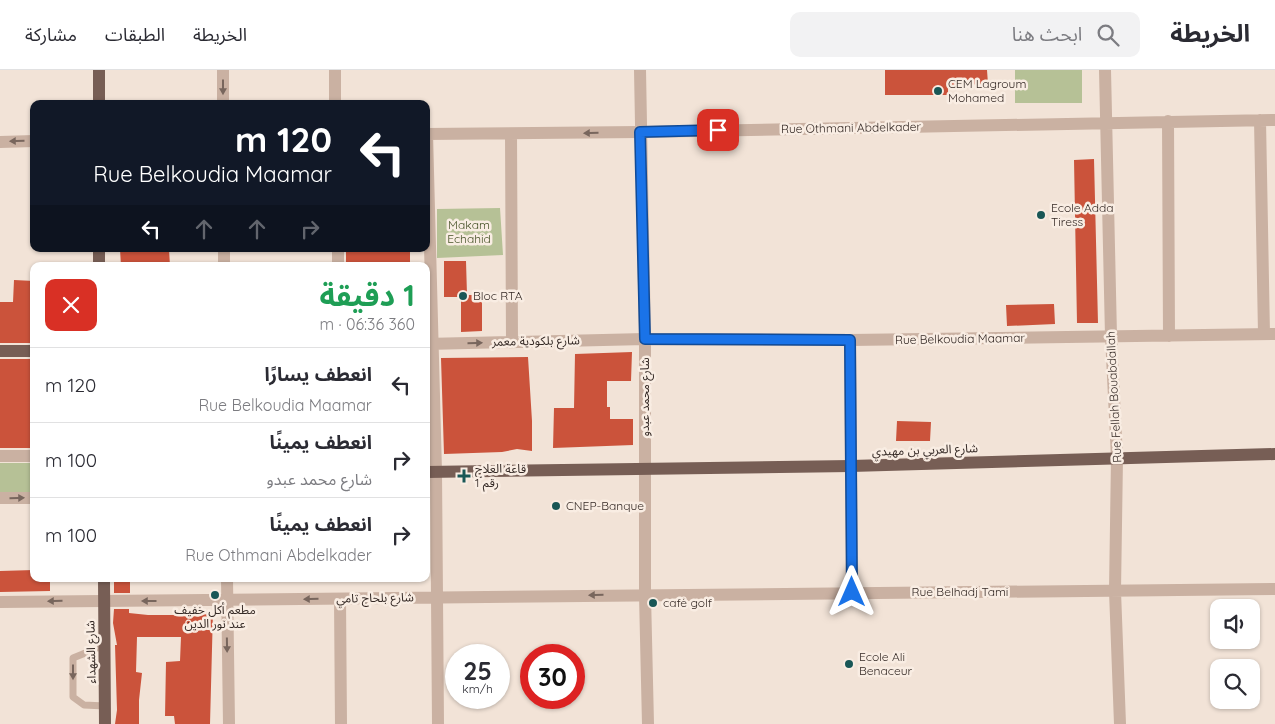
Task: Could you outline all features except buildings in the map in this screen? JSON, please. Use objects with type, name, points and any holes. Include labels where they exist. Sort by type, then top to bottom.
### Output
[{"type":"main road","points":[[99,70],[99,100]]},
{"type":"main road","points":[[0,351],[30,351]]},
{"type":"main road","name":"شارع العربي بن مهيدي","points":[[431,471],[851,466],[1275,454]]},
{"type":"main road","name":"شارع الشهداء","points":[[104,582],[105,724]]},
{"type":"street","points":[[223,70],[223,100]]},
{"type":"street","points":[[335,100],[336,70]]},
{"type":"street","name":"شارع محمد عبدو","points":[[640,70],[645,339],[645,595],[648,724]]},
{"type":"street","name":"Rue Fellah Bouabdallah","points":[[1105,70],[1111,336],[1118,458],[1115,591],[1120,724]]},
{"type":"street","points":[[1260,120],[1269,334]]},
{"type":"street","name":"Rue Othmani Abdelkader","points":[[430,134],[1275,120]]},
{"type":"street","points":[[1168,121],[1169,336]]},
{"type":"street","points":[[510,134],[512,342]]},
{"type":"street","points":[[0,142],[30,141]]},
{"type":"street","name":"Rue Belkoudia Maamar","points":[[645,339],[850,340],[1269,334]]},
{"type":"street","name":"شارع بلكودية معمر","points":[[430,344],[645,339]]},
{"type":"street","points":[[850,340],[852,592]]},
{"type":"street","points":[[430,408],[438,724]]},
{"type":"street","points":[[0,456],[30,456]]},
{"type":"street","points":[[0,498],[30,498]]},
{"type":"street","points":[[227,582],[229,724]]},
{"type":"street","name":"Rue Belhadj Tami","points":[[645,595],[1275,589]]},
{"type":"street","name":"شارع بلحاج تامي","points":[[0,602],[645,595]]},
{"type":"street","points":[[340,599],[341,724]]},
{"type":"lane","points":[[104,645],[73,658],[73,698],[84,705],[105,706]]},
{"type":"green space","points":[[1015,70],[1082,70],[1082,103],[1015,103]]},
{"type":"green space","name":"Makam Echahid","points":[[500,208],[503,255],[437,258],[437,209]]},
{"type":"green space","points":[[0,463],[30,463],[30,492],[0,492]]},
{"type":"place","name":"CEM Lagroum Mohamed","points":[[938,91]]},
{"type":"place","name":"Ecole Adda Tiress","points":[[1041,215]]},
{"type":"place","name":"Bloc RTA","points":[[463,296]]},
{"type":"place","name":"قاعة العلاج رقم 1","points":[[464,476]]},
{"type":"place","name":"CNEP-Banque","points":[[556,506]]},
{"type":"place","name":"مطعم أكل خفيف عند نور الدين","points":[[215,595]]},
{"type":"place","name":"cafė golf","points":[[653,603]]},
{"type":"place","name":"Ecole Ali Benaceur","points":[[849,664]]},
{"type":"route","points":[[718,130],[640,132],[645,339],[850,340],[852,592]]}]
